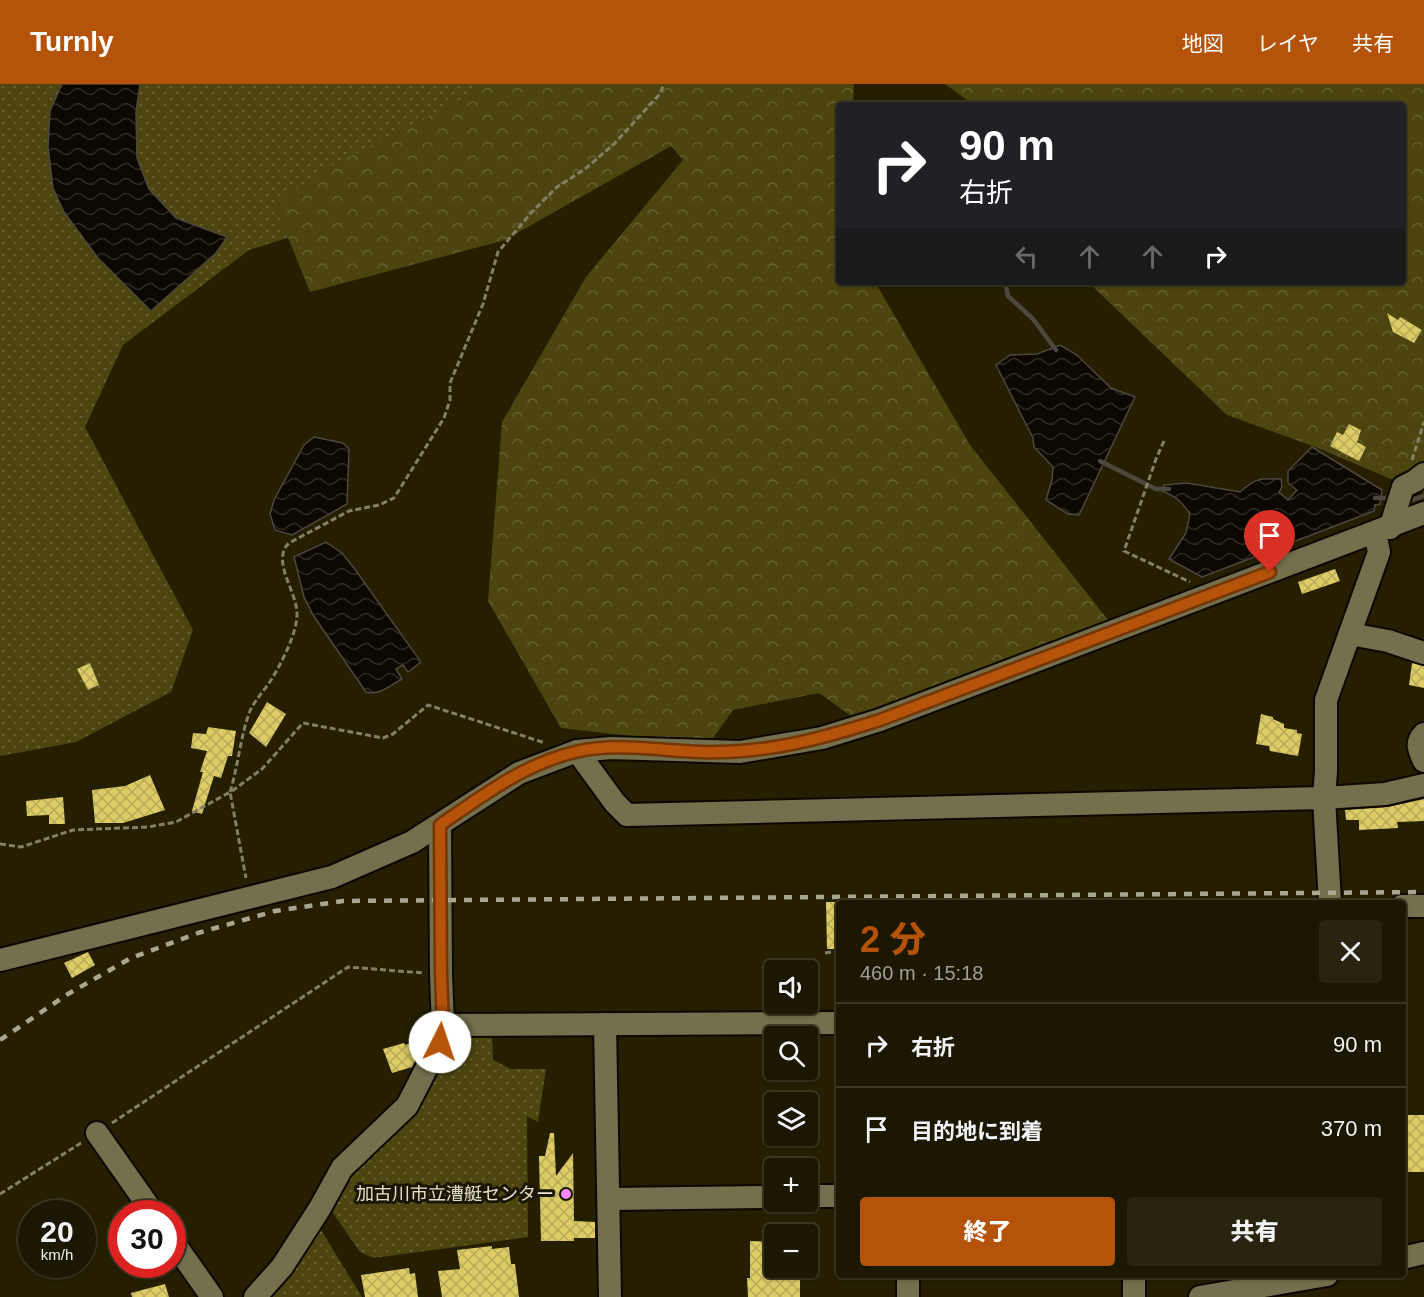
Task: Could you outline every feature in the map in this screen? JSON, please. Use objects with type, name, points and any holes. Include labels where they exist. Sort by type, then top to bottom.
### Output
[{"type":"street","points":[[1330,900],[1324,798],[1326,700],[1379,552],[1382,530],[1403,487],[1424,474]]},
{"type":"street","points":[[0,960],[332,878],[412,842],[519,773],[570,753],[611,748],[740,752],[822,738],[880,720],[1424,513]]},
{"type":"street","points":[[1350,634],[1388,640],[1424,653]]},
{"type":"street","points":[[1424,734],[1420,738],[1418,747],[1424,761]]},
{"type":"street","points":[[570,753],[627,815],[1324,798],[1385,794],[1424,785]]},
{"type":"street","points":[[255,1297],[282,1267],[320,1209],[342,1168],[407,1106],[440,1042],[443,1025],[440,825]]},
{"type":"street","points":[[1406,906],[1424,906]]},
{"type":"street","points":[[443,1025],[836,1023]]},
{"type":"street","points":[[605,1024],[610,1297]]},
{"type":"street","points":[[97,1133],[144,1200]]},
{"type":"street","points":[[818,1196],[836,1196]]},
{"type":"street","points":[[610,1199],[764,1197]]},
{"type":"street","points":[[1406,1257],[1424,1253]]},
{"type":"street","points":[[186,1260],[212,1297]]},
{"type":"street","points":[[908,1278],[908,1297]]},
{"type":"street","points":[[1134,1278],[1134,1297]]},
{"type":"street","points":[[1200,1297],[1310,1278]]},
{"type":"path","points":[[250,898],[230,792],[250,711],[272,678],[288,647],[297,622],[297,610],[282,557],[285,548],[290,543],[349,511],[379,505],[394,498],[444,418],[450,400],[450,383],[483,304],[498,252],[557,187],[614,144],[660,94],[664,84]]},
{"type":"path","points":[[1403,487],[1424,422]]},
{"type":"path","points":[[1164,441],[1125,550],[1189,582],[1208,596]]},
{"type":"path","points":[[0,844],[21,847],[73,830],[148,827],[176,822],[230,792],[262,769],[303,723],[383,738],[393,734],[428,705],[556,746],[570,753]]},
{"type":"path","points":[[825,953],[836,951]]},
{"type":"path","points":[[0,1194],[97,1133],[348,967],[441,974]]},
{"type":"green space","points":[[0,84],[513,84],[347,219],[249,250],[123,345],[85,427],[193,630],[171,692],[76,742],[0,756]]},
{"type":"green space","points":[[481,84],[854,84],[853,102],[836,102],[836,285],[877,285],[970,445],[1112,625],[854,718],[819,693],[733,710],[708,745],[561,728],[488,601],[502,422],[586,277],[683,160],[671,146],[505,240],[310,292],[275,205],[318,173],[469,95]]},
{"type":"green space","points":[[945,84],[1424,84],[1424,493],[1313,446],[1227,415],[1091,285],[1406,285],[1406,102],[970,102]]},
{"type":"green space","points":[[492,1030],[493,1060],[511,1069],[546,1069],[538,1122],[527,1116],[528,1237],[374,1258],[360,1252],[331,1210],[342,1181],[454,1035]]},
{"type":"green space","points":[[318,1225],[362,1297],[268,1297]]},
{"type":"water","points":[[62,84],[140,84],[136,112],[137,158],[149,189],[176,218],[227,237],[216,253],[151,311],[98,258],[64,212],[53,188],[48,147],[50,111]]},
{"type":"water","points":[[1060,345],[1077,355],[1111,388],[1135,397],[1079,515],[1068,514],[1046,500],[1053,467],[1034,447],[1033,438],[996,365],[1010,355],[1037,354]]},
{"type":"water","points":[[314,437],[343,443],[349,449],[347,504],[292,535],[275,530],[270,514],[274,500],[304,445]]},
{"type":"water","points":[[1312,447],[1382,490],[1380,504],[1375,505],[1374,511],[1202,577],[1169,559],[1186,533],[1190,514],[1179,500],[1162,491],[1164,485],[1187,483],[1240,492],[1259,480],[1281,479],[1282,487],[1279,492],[1288,500],[1297,490],[1288,483],[1288,471]]},
{"type":"water","points":[[326,542],[342,553],[354,568],[421,662],[408,672],[403,665],[396,669],[402,679],[380,691],[366,692],[313,615],[304,597],[294,557]]},
{"type":"building","points":[[1387,313],[1398,320],[1400,317],[1422,330],[1414,343],[1393,332]]},
{"type":"building","points":[[1349,424],[1361,430],[1357,442],[1366,447],[1359,461],[1330,446],[1337,432],[1343,435]]},
{"type":"building","points":[[1335,569],[1340,581],[1302,594],[1298,582]]},
{"type":"building","points":[[90,663],[99,685],[88,690],[77,669]]},
{"type":"building","points":[[1412,663],[1424,666],[1424,688],[1409,685]]},
{"type":"building","points":[[267,702],[286,714],[266,747],[249,733]]},
{"type":"building","points":[[1261,714],[1273,717],[1284,724],[1284,728],[1297,730],[1297,733],[1302,734],[1298,756],[1270,751],[1269,746],[1256,744]]},
{"type":"building","points":[[208,727],[236,731],[232,756],[228,756],[221,778],[214,776],[202,814],[192,811],[207,751],[191,748],[193,733],[206,734]]},
{"type":"building","points":[[150,775],[165,810],[123,823],[95,823],[92,790],[125,786]]},
{"type":"building","points":[[63,797],[65,824],[49,824],[49,815],[27,816],[26,801]]},
{"type":"building","points":[[1424,799],[1424,821],[1397,822],[1398,828],[1359,830],[1359,820],[1346,820],[1345,810],[1388,807]]},
{"type":"building","points":[[826,902],[836,902],[836,949],[827,949]]},
{"type":"building","points":[[88,952],[95,965],[72,978],[64,963]]},
{"type":"building","points":[[427,1036],[412,1067],[392,1073],[383,1049],[404,1043],[405,1045]]},
{"type":"building","points":[[1406,1115],[1424,1115],[1424,1172],[1406,1172]]},
{"type":"building","name":"加古川市立漕艇センター","points":[[550,1133],[554,1133],[556,1176],[573,1153],[574,1221],[595,1222],[595,1238],[574,1238],[574,1241],[541,1241],[539,1156],[545,1156]]},
{"type":"building","points":[[750,1241],[764,1242],[764,1278],[800,1278],[800,1297],[748,1297],[747,1278],[750,1278]]},
{"type":"building","points":[[492,1246],[492,1249],[509,1247],[511,1264],[515,1264],[519,1297],[442,1297],[438,1271],[460,1269],[457,1250]]},
{"type":"building","points":[[409,1268],[410,1274],[415,1273],[418,1297],[365,1297],[361,1275]]},
{"type":"building","points":[[165,1284],[169,1297],[132,1297],[131,1293]]},
{"type":"waterway","points":[[1006,285],[1008,296],[1033,319],[1056,350]]},
{"type":"waterway","points":[[1100,461],[1156,489],[1169,489]]},
{"type":"waterway","points":[[1405,499],[1412,500],[1424,496]]},
{"type":"waterway","points":[[1375,498],[1394,498]]},
{"type":"railway","points":[[0,1040],[68,994],[131,958],[198,933],[275,911],[343,901],[1424,892]]},
{"type":"place","name":"加古川市立漕艇センター","points":[[566,1194]]},
{"type":"route","points":[[440,1042],[443,1025],[440,825],[496,786],[519,773],[577,751],[611,748],[740,752],[822,738],[880,720],[1270,572]]}]
